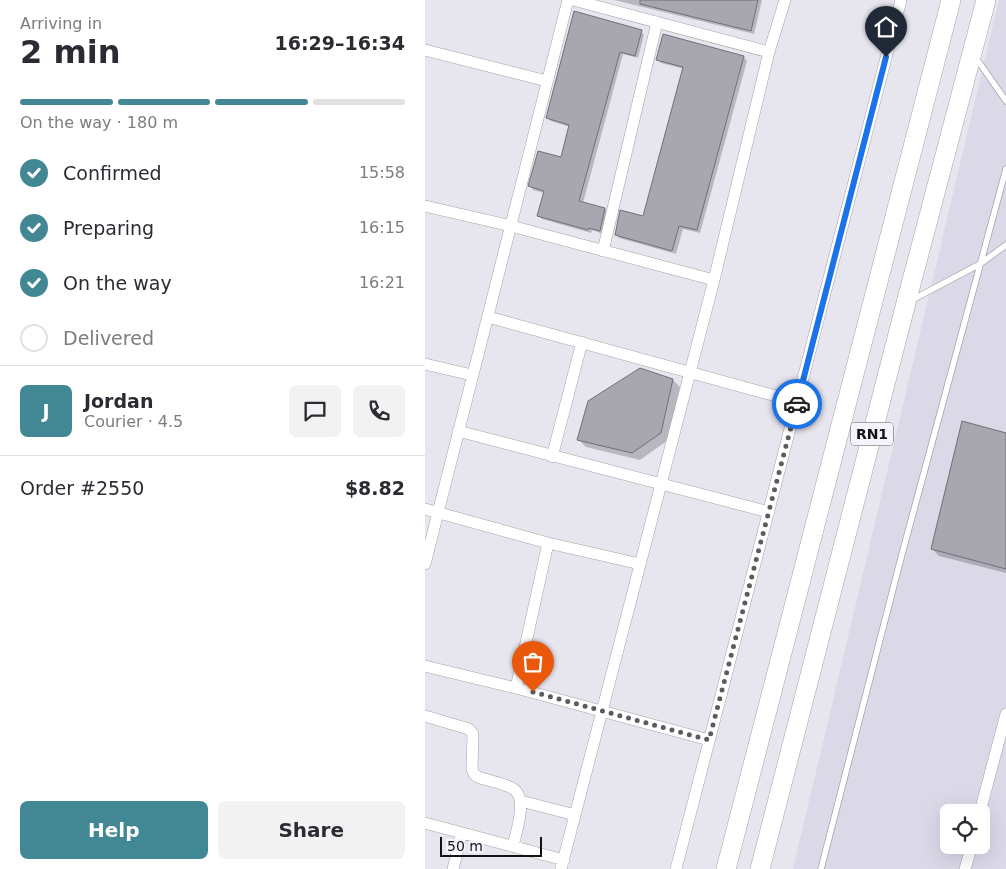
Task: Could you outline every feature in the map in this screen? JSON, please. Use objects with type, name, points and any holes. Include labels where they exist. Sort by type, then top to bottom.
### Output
[{"type":"highway","name":"RN1","points":[[726,869],[951,0]]},
{"type":"highway","name":"RN1","points":[[761,869],[986,0]]},
{"type":"street","points":[[425,564],[568,0]]},
{"type":"street","points":[[573,0],[769,52]]},
{"type":"street","points":[[425,823],[513,846],[562,864],[714,280],[769,52],[785,0]]},
{"type":"street","points":[[676,869],[901,0]]},
{"type":"street","points":[[603,251],[657,22]]},
{"type":"street","points":[[425,50],[547,81]]},
{"type":"street","points":[[426,209],[511,226],[714,280]]},
{"type":"street","points":[[488,317],[798,402]]},
{"type":"street","points":[[552,457],[582,342]]},
{"type":"street","points":[[425,364],[472,375]]},
{"type":"street","points":[[459,431],[552,457],[769,512]]},
{"type":"street","points":[[425,509],[548,543],[640,564]]},
{"type":"street","points":[[516,688],[548,543]]},
{"type":"street","points":[[425,666],[516,688],[709,740]]},
{"type":"street","points":[[982,804],[1006,714]]},
{"type":"street","points":[[425,716],[469,729],[473,734],[472,769],[474,774],[513,788],[519,795],[521,801],[513,846]]},
{"type":"street","points":[[521,801],[575,815]]},
{"type":"street","points":[[453,869],[462,833]]},
{"type":"street","points":[[965,869],[969,854]]},
{"type":"lane","points":[[972,53],[1006,101]]},
{"type":"lane","points":[[821,869],[899,563],[1006,168]]},
{"type":"lane","points":[[906,303],[980,264],[1006,245]]},
{"type":"shaded area","points":[[999,0],[1006,0],[1006,869],[793,869]]},
{"type":"building","points":[[640,0],[758,0],[751,31],[640,4]]},
{"type":"building","points":[[574,11],[642,30],[635,56],[620,52],[579,201],[605,208],[600,231],[589,228],[588,230],[537,216],[544,191],[528,186],[538,151],[561,157],[569,125],[546,118]]},
{"type":"building","points":[[663,34],[744,56],[697,230],[679,226],[672,251],[615,235],[620,210],[643,216],[683,67],[656,60]]},
{"type":"building","points":[[640,368],[673,379],[661,433],[632,453],[577,440],[588,401]]},
{"type":"building","points":[[962,421],[1006,433],[1006,569],[931,549]]},
{"type":"way so far","points":[[533,692],[709,740],[797,404]]},
{"type":"route","points":[[797,404],[886,57]]}]
